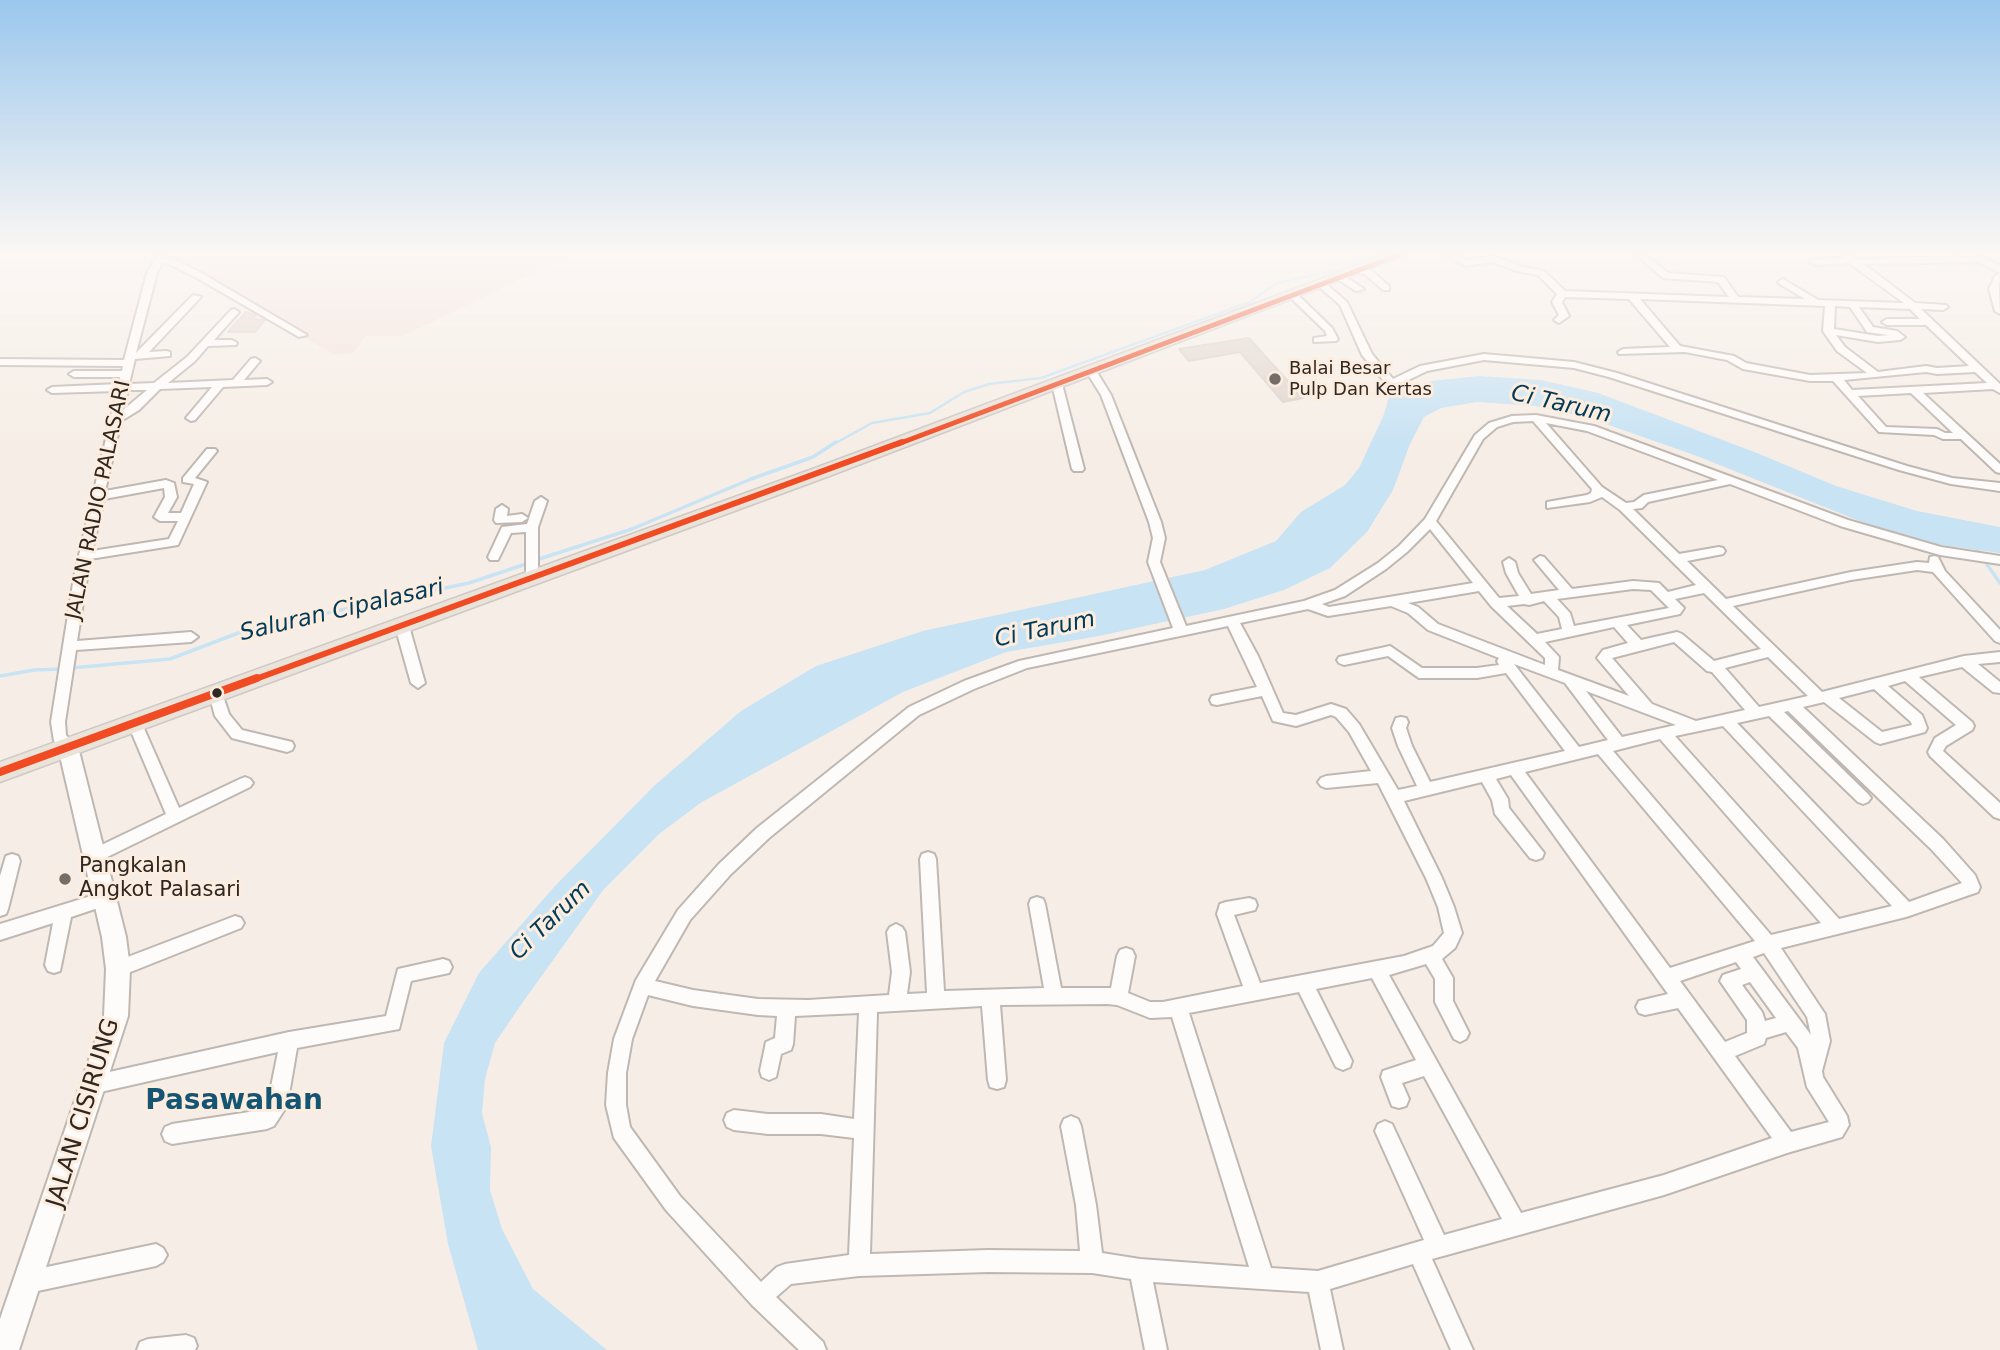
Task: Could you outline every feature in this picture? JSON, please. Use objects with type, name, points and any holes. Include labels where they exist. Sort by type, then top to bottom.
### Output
[{"type":"main road","points":[[0,772],[402,626],[532,566],[1057,384],[1232,318]]},
{"type":"main road","name":"JALAN CISIRUNG","points":[[4,1350],[96,1084],[116,1016],[118,969],[114,937],[68,747]]},
{"type":"street","name":"JALAN RADIO PALASARI","points":[[68,747],[59,737],[58,722],[67,651],[122,388],[141,318]]},
{"type":"street","points":[[0,362],[131,362],[176,318]]},
{"type":"street","points":[[116,419],[135,408],[206,343],[229,318]]},
{"type":"street","points":[[273,318],[302,335]]},
{"type":"street","points":[[1317,318],[1333,338],[1318,340]]},
{"type":"street","points":[[1351,318],[1367,355],[1389,383],[1398,383],[1429,366],[1488,357],[1574,365],[1903,468],[1951,481],[2000,487]]},
{"type":"street","points":[[1652,318],[1678,349]]},
{"type":"street","points":[[1829,318],[1829,336],[1841,349],[1875,374]]},
{"type":"street","points":[[1829,332],[1878,339],[1900,338],[1894,333],[1870,330],[1862,318]]},
{"type":"street","points":[[1924,318],[1998,388]]},
{"type":"street","points":[[1887,322],[1928,322]]},
{"type":"street","points":[[206,343],[223,346]]},
{"type":"street","points":[[1623,352],[1678,349],[1730,358],[1741,365],[1785,375],[1835,377],[1926,369],[2000,372]]},
{"type":"street","points":[[74,374],[166,355]]},
{"type":"street","points":[[236,383],[255,361]]},
{"type":"street","points":[[1091,371],[1106,395],[1155,522],[1159,538],[1154,555],[1157,569],[1179,624]]},
{"type":"street","points":[[1835,377],[1883,430],[1964,436]]},
{"type":"street","points":[[52,390],[263,382]]},
{"type":"street","points":[[191,418],[220,384]]},
{"type":"street","points":[[1057,384],[1078,469]]},
{"type":"street","points":[[1850,393],[1998,388]]},
{"type":"street","points":[[1914,391],[2000,470]]},
{"type":"street","points":[[1536,418],[1598,489],[1624,507],[1771,652],[1822,697],[1880,737],[1920,728],[1917,719],[1877,684]]},
{"type":"street","points":[[814,1350],[760,1297],[673,1203],[621,1131],[616,1105],[617,1073],[624,1039],[642,986],[684,915],[725,869],[773,825],[914,712],[969,685],[1024,664],[1179,624],[1231,620],[1309,604],[1340,593],[1382,566],[1430,521],[1479,437],[1502,421],[1536,418],[1590,428],[1844,523],[1930,549],[1987,558]]},
{"type":"street","points":[[85,556],[171,544],[176,540],[201,482],[187,481],[211,451]]},
{"type":"street","points":[[1624,507],[1638,505],[1644,499],[1731,481]]},
{"type":"street","points":[[98,496],[166,484],[170,485],[171,497],[160,517],[185,517]]},
{"type":"street","points":[[1551,505],[1590,498],[1597,495],[1598,489]]},
{"type":"street","points":[[532,566],[533,522],[541,501]]},
{"type":"street","points":[[502,509],[501,520],[533,522]]},
{"type":"street","points":[[1430,521],[1496,603],[1552,657],[1551,671]]},
{"type":"street","points":[[494,556],[506,530],[533,522]]},
{"type":"street","points":[[1930,549],[1938,568],[2000,638]]},
{"type":"street","points":[[1675,559],[1719,551]]},
{"type":"street","points":[[1540,560],[1569,594]]},
{"type":"street","points":[[1509,562],[1512,573],[1529,601]]},
{"type":"street","points":[[1722,604],[1878,572],[1917,566],[1938,568]]},
{"type":"street","points":[[1496,603],[1529,601],[1633,585],[1654,586],[1667,596],[1676,610],[1533,640]]},
{"type":"street","points":[[1309,604],[1328,612],[1396,603],[1438,592],[1483,586]]},
{"type":"street","points":[[1667,596],[1705,588]]},
{"type":"street","points":[[1548,597],[1565,616],[1569,632]]},
{"type":"street","points":[[1396,603],[1413,610],[1433,627],[1695,726]]},
{"type":"street","points":[[642,986],[668,994],[732,1004],[787,1007],[1054,996],[1118,997],[1150,1010],[1255,995],[1440,952],[1452,939],[1451,922],[1434,878],[1394,797],[1354,728],[1341,713],[1331,709],[1296,721],[1278,717],[1231,620]]},
{"type":"street","points":[[1617,622],[1638,645]]},
{"type":"street","points":[[402,626],[418,683]]},
{"type":"street","points":[[67,651],[191,637]]},
{"type":"street","points":[[1647,707],[1604,656],[1676,637],[1707,665],[1716,667],[1771,652]]},
{"type":"street","points":[[1345,660],[1390,652],[1395,653],[1413,671],[1419,673],[1467,674],[1509,668]]},
{"type":"street","points":[[1497,652],[1576,754]]},
{"type":"street","points":[[1394,797],[1663,733],[1764,712],[1964,662],[2000,657]]},
{"type":"street","points":[[1964,662],[1997,688]]},
{"type":"street","points":[[1716,667],[1863,798]]},
{"type":"street","points":[[1907,676],[1966,725],[1966,729],[1940,742],[1935,752],[2000,813]]},
{"type":"street","points":[[1572,681],[1611,746],[1768,944],[1816,1014],[1821,1041],[1813,1071]]},
{"type":"street","points":[[1217,700],[1266,690]]},
{"type":"street","points":[[216,694],[222,716],[237,734],[287,746]]},
{"type":"street","points":[[1665,978],[1768,944],[1906,910],[1973,886],[1937,844],[1791,705]]},
{"type":"street","points":[[1726,720],[1906,910]]},
{"type":"street","points":[[1401,722],[1399,728],[1405,746],[1426,789]]},
{"type":"street","points":[[135,723],[176,817]]},
{"type":"street","points":[[1663,733],[1836,928]]},
{"type":"street","points":[[1514,768],[1787,1143]]},
{"type":"street","points":[[1326,782],[1383,776]]},
{"type":"street","points":[[1486,776],[1500,799],[1501,810],[1536,853]]},
{"type":"street","points":[[95,856],[245,783]]},
{"type":"street","points":[[928,859],[936,1000]]},
{"type":"street","points":[[0,864],[12,861],[0,909]]},
{"type":"street","points":[[0,932],[104,899]]},
{"type":"street","points":[[1037,904],[1054,996]]},
{"type":"street","points":[[1249,905],[1228,908],[1225,914],[1255,995]]},
{"type":"street","points":[[54,965],[63,913]]},
{"type":"street","points":[[118,969],[235,923]]},
{"type":"street","points":[[896,932],[901,972],[897,1002]]},
{"type":"street","points":[[760,1297],[785,1275],[801,1271],[859,1265],[988,1261],[1092,1262],[1140,1270],[1318,1282],[1664,1185],[1787,1143],[1835,1130],[1839,1125],[1837,1116],[1815,1086],[1806,1044],[1740,953]]},
{"type":"street","points":[[1118,997],[1126,956]]},
{"type":"street","points":[[1431,956],[1444,978],[1444,1002],[1460,1033]]},
{"type":"street","points":[[96,1084],[289,1041],[393,1023],[404,975],[443,967]]},
{"type":"street","points":[[1376,969],[1517,1226]]},
{"type":"street","points":[[1720,1053],[1756,1039],[1756,1018],[1728,980],[1754,973]]},
{"type":"street","points":[[1304,984],[1343,1061]]},
{"type":"street","points":[[990,997],[997,1080]]},
{"type":"street","points":[[1645,1007],[1680,999]]},
{"type":"street","points":[[859,1265],[868,1003]]},
{"type":"street","points":[[769,1071],[773,1048],[783,1044],[787,1007]]},
{"type":"street","points":[[1178,1007],[1264,1279]]},
{"type":"street","points":[[1756,1032],[1791,1022]]},
{"type":"street","points":[[172,1134],[272,1116],[279,1101],[289,1041]]},
{"type":"street","points":[[1399,1099],[1390,1077],[1427,1066]]},
{"type":"street","points":[[734,1120],[768,1124],[821,1124],[863,1130]]},
{"type":"street","points":[[1071,1125],[1086,1205],[1092,1262]]},
{"type":"street","points":[[1385,1130],[1462,1350]]},
{"type":"street","points":[[27,1282],[156,1255]]},
{"type":"street","points":[[1140,1270],[1156,1350]]},
{"type":"street","points":[[1318,1282],[1332,1350]]},
{"type":"street","points":[[148,1350],[186,1346]]},
{"type":"shaded area","points":[[270,318],[440,318],[403,336],[366,336],[354,352],[335,355]]},
{"type":"water","name":"Ci Tarum","points":[[1479,376],[1541,380],[1598,393],[1836,486],[1917,511],[2000,527],[2000,553],[1941,545],[1867,524],[1697,456],[1589,418],[1536,406],[1477,402],[1441,408],[1424,417],[1410,444],[1393,490],[1367,532],[1330,568],[1284,590],[1224,609],[1099,636],[1006,652],[903,692],[702,802],[659,834],[604,889],[523,1002],[495,1043],[485,1079],[482,1113],[491,1147],[490,1190],[502,1229],[533,1289],[607,1350],[478,1350],[448,1244],[431,1146],[444,1043],[479,973],[554,887],[655,785],[741,711],[816,666],[923,631],[1205,570],[1276,541],[1301,512],[1345,485],[1359,468],[1383,417],[1390,394],[1432,381]]},
{"type":"building","points":[[241,318],[265,320],[255,332],[228,332]]},
{"type":"building","name":"Balai Besar Pulp Dan Kertas","points":[[1249,338],[1303,398],[1283,402],[1240,352],[1189,361],[1179,349]]},
{"type":"waterway","name":"Saluran Cipalasari","points":[[834,444],[872,423],[930,413],[964,392],[989,384],[1041,378],[1206,318]]},
{"type":"waterway","name":"Saluran Cipalasari","points":[[536,560],[632,529],[751,479],[813,457],[836,442]]},
{"type":"waterway","points":[[1975,547],[2000,583]]},
{"type":"waterway","name":"Saluran Cipalasari","points":[[71,668],[170,659],[246,630],[469,583],[529,563]]},
{"type":"waterway","name":"Saluran Cipalasari","points":[[0,676],[34,670],[64,669]]},
{"type":"transit line","points":[[0,772],[825,471],[1232,318]]},
{"type":"place","name":"Balai Besar Pulp Dan Kertas","points":[[1275,379]]},
{"type":"place","name":"Pangkalan Angkot Palasari","points":[[65,879]]},
{"type":"district","name":"Pasawahan","points":[[234,1102]]}]
